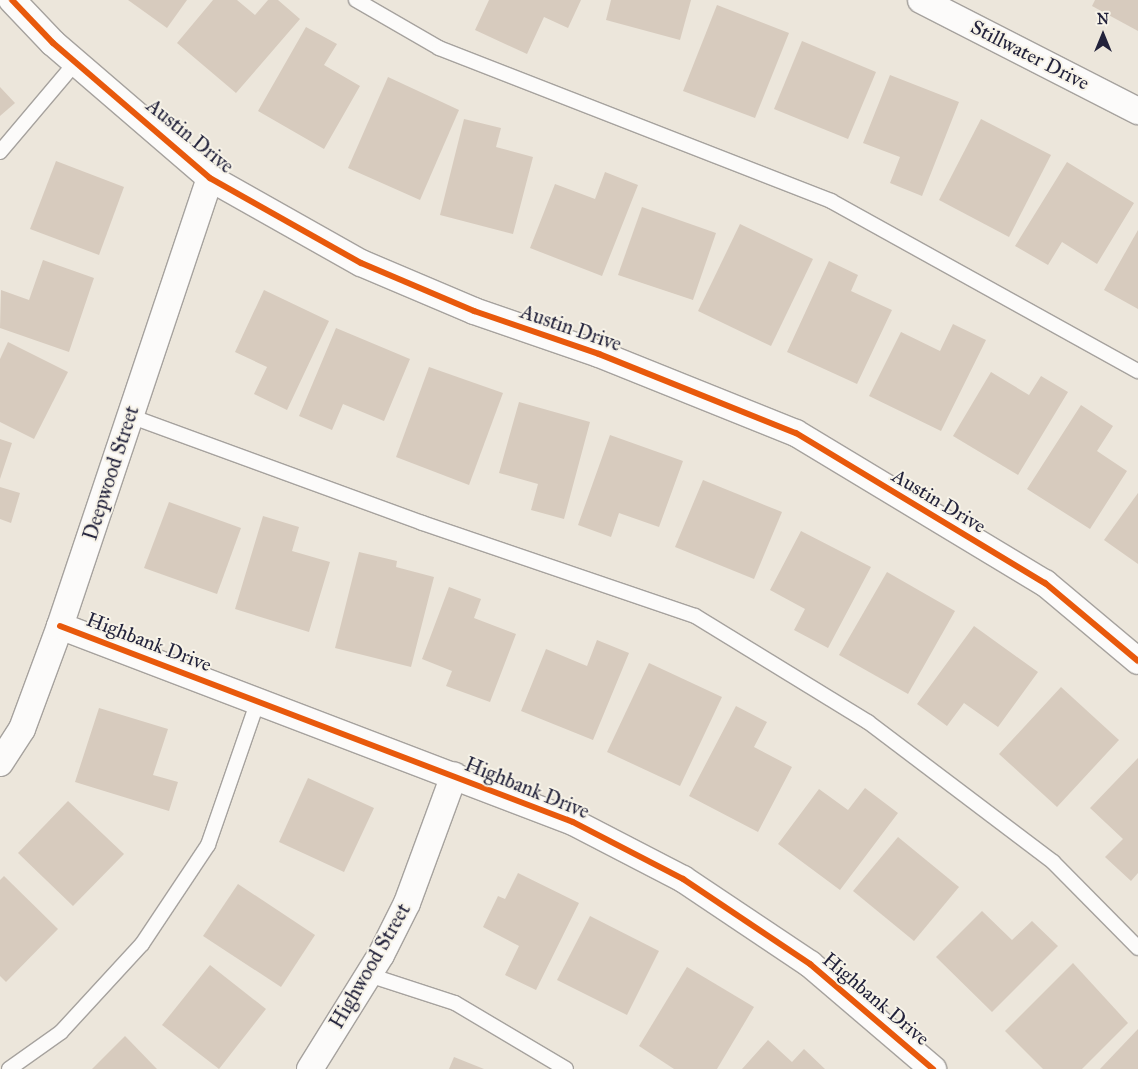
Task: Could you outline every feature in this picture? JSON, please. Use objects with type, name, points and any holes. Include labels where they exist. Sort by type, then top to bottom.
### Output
[{"type":"street","name":"Austin Drive","points":[[12,0],[76,62],[210,178],[361,263],[474,311],[599,354],[796,433],[1045,583],[1138,661]]},
{"type":"street","name":"Stillwater Drive","points":[[921,0],[1138,111]]},
{"type":"street","name":"Deepwood Street","points":[[0,763],[22,729],[60,626],[210,178]]},
{"type":"street","name":"Highbank Drive","points":[[60,626],[573,822],[683,879],[810,964],[933,1069]]},
{"type":"street","name":"Highwood Street","points":[[310,1069],[369,975],[407,903],[454,775]]},
{"type":"lane","points":[[356,0],[439,48],[831,201],[1138,371]]},
{"type":"lane","points":[[0,152],[76,62]]},
{"type":"lane","points":[[130,416],[422,522],[695,616],[876,728],[1053,862],[1138,948]]},
{"type":"lane","points":[[9,1069],[61,1032],[142,944],[208,845],[258,701]]},
{"type":"lane","points":[[369,975],[455,1003],[566,1069]]},
{"type":"building","points":[[128,0],[187,0],[167,28]]},
{"type":"building","points":[[213,0],[237,0],[255,15],[268,0],[278,0],[300,19],[236,93],[177,43]]},
{"type":"building","points":[[489,0],[581,0],[568,28],[544,17],[527,54],[475,30]]},
{"type":"building","points":[[611,0],[691,0],[680,40],[606,20]]},
{"type":"building","points":[[1095,0],[1138,0],[1138,31],[1092,6]]},
{"type":"building","points":[[717,5],[789,33],[755,118],[683,91]]},
{"type":"building","points":[[306,27],[337,44],[324,65],[360,86],[324,149],[258,111]]},
{"type":"building","points":[[802,41],[876,72],[848,139],[774,109]]},
{"type":"building","points":[[890,75],[959,102],[922,196],[890,183],[900,157],[863,143]]},
{"type":"building","points":[[388,77],[459,110],[420,200],[348,168]]},
{"type":"building","points":[[0,87],[15,103],[0,116]]},
{"type":"building","points":[[464,119],[501,128],[496,147],[533,157],[513,234],[440,215]]},
{"type":"building","points":[[981,119],[1051,155],[1009,237],[939,200]]},
{"type":"building","points":[[56,161],[124,187],[99,255],[30,229]]},
{"type":"building","points":[[1067,162],[1134,203],[1097,264],[1062,242],[1048,265],[1015,246]]},
{"type":"building","points":[[605,172],[638,185],[602,276],[530,248],[555,184],[595,199]]},
{"type":"building","points":[[642,207],[716,233],[693,300],[618,275]]},
{"type":"building","points":[[740,224],[813,259],[771,346],[698,311]]},
{"type":"building","points":[[1138,230],[1138,309],[1104,290]]},
{"type":"building","points":[[43,260],[94,278],[69,352],[0,328],[1,290],[29,300]]},
{"type":"building","points":[[829,261],[858,275],[851,291],[892,310],[857,384],[787,352]]},
{"type":"building","points":[[264,290],[329,321],[287,410],[254,394],[267,367],[235,352]]},
{"type":"building","points":[[953,324],[986,340],[941,431],[869,396],[901,332],[940,351]]},
{"type":"building","points":[[336,328],[410,359],[384,421],[343,404],[332,430],[299,416]]},
{"type":"building","points":[[8,342],[68,372],[34,439],[0,422],[0,359]]},
{"type":"building","points":[[429,367],[503,393],[469,485],[396,457]]},
{"type":"building","points":[[991,372],[1029,395],[1041,376],[1068,392],[1018,475],[953,436]]},
{"type":"building","points":[[519,402],[590,422],[564,519],[531,510],[538,484],[499,473]]},
{"type":"building","points":[[1081,405],[1113,426],[1097,451],[1127,471],[1090,529],[1027,489]]},
{"type":"building","points":[[610,435],[683,461],[659,527],[619,513],[611,537],[578,525]]},
{"type":"building","points":[[0,439],[12,443],[0,479]]},
{"type":"building","points":[[703,480],[782,512],[754,579],[675,547]]},
{"type":"building","points":[[0,487],[20,493],[11,523],[0,519]]},
{"type":"building","points":[[1138,493],[1138,564],[1104,540]]},
{"type":"building","points":[[169,502],[241,528],[217,594],[144,568]]},
{"type":"building","points":[[263,516],[299,527],[292,551],[330,562],[309,632],[235,609]]},
{"type":"building","points":[[801,531],[871,567],[828,648],[794,630],[805,609],[770,590]]},
{"type":"building","points":[[359,552],[397,561],[396,567],[434,577],[411,667],[335,648]]},
{"type":"building","points":[[887,572],[955,611],[908,694],[839,655]]},
{"type":"building","points":[[449,587],[481,599],[474,618],[516,634],[490,702],[446,686],[452,671],[422,659]]},
{"type":"building","points":[[974,626],[1038,672],[998,727],[964,703],[947,726],[917,704]]},
{"type":"building","points":[[597,640],[629,653],[593,740],[521,711],[546,649],[587,666]]},
{"type":"building","points":[[649,663],[722,697],[680,786],[607,752]]},
{"type":"building","points":[[1061,687],[1119,740],[1057,807],[999,754]]},
{"type":"building","points":[[736,706],[767,722],[754,747],[792,767],[758,832],[689,796]]},
{"type":"building","points":[[99,708],[168,729],[153,775],[178,782],[169,811],[75,782]]},
{"type":"building","points":[[1138,758],[1138,873],[1131,881],[1105,857],[1123,839],[1090,808]]},
{"type":"building","points":[[308,778],[374,808],[344,872],[279,842]]},
{"type":"building","points":[[865,788],[898,813],[840,890],[778,844],[819,789],[848,810]]},
{"type":"building","points":[[68,801],[124,854],[73,906],[18,853]]},
{"type":"building","points":[[898,837],[959,887],[914,941],[853,891]]},
{"type":"building","points":[[518,873],[579,903],[536,990],[505,975],[519,946],[483,927],[498,896],[505,899]]},
{"type":"building","points":[[4,876],[58,929],[6,982],[0,976],[0,880]]},
{"type":"building","points":[[238,884],[315,935],[281,987],[203,936]]},
{"type":"building","points":[[982,911],[1012,940],[1032,921],[1058,946],[992,1012],[936,957]]},
{"type":"building","points":[[590,916],[659,951],[627,1015],[557,980]]},
{"type":"building","points":[[1073,963],[1128,1023],[1082,1069],[1043,1069],[1005,1031]]},
{"type":"building","points":[[210,965],[266,1009],[219,1069],[162,1025]]},
{"type":"building","points":[[687,967],[754,1007],[717,1069],[674,1069],[639,1046]]},
{"type":"building","points":[[1138,1029],[1138,1069],[1100,1069]]},
{"type":"building","points":[[125,1036],[157,1069],[92,1069]]},
{"type":"building","points":[[768,1040],[792,1062],[804,1049],[825,1069],[742,1069]]},
{"type":"building","points":[[454,1057],[484,1069],[449,1069]]},
{"type":"cycle path","points":[[12,0],[53,43],[210,178],[361,263],[474,311],[599,354],[796,433],[1045,583],[1138,661]]},
{"type":"cycle path","points":[[60,626],[573,822],[683,879],[810,964],[933,1069]]}]
